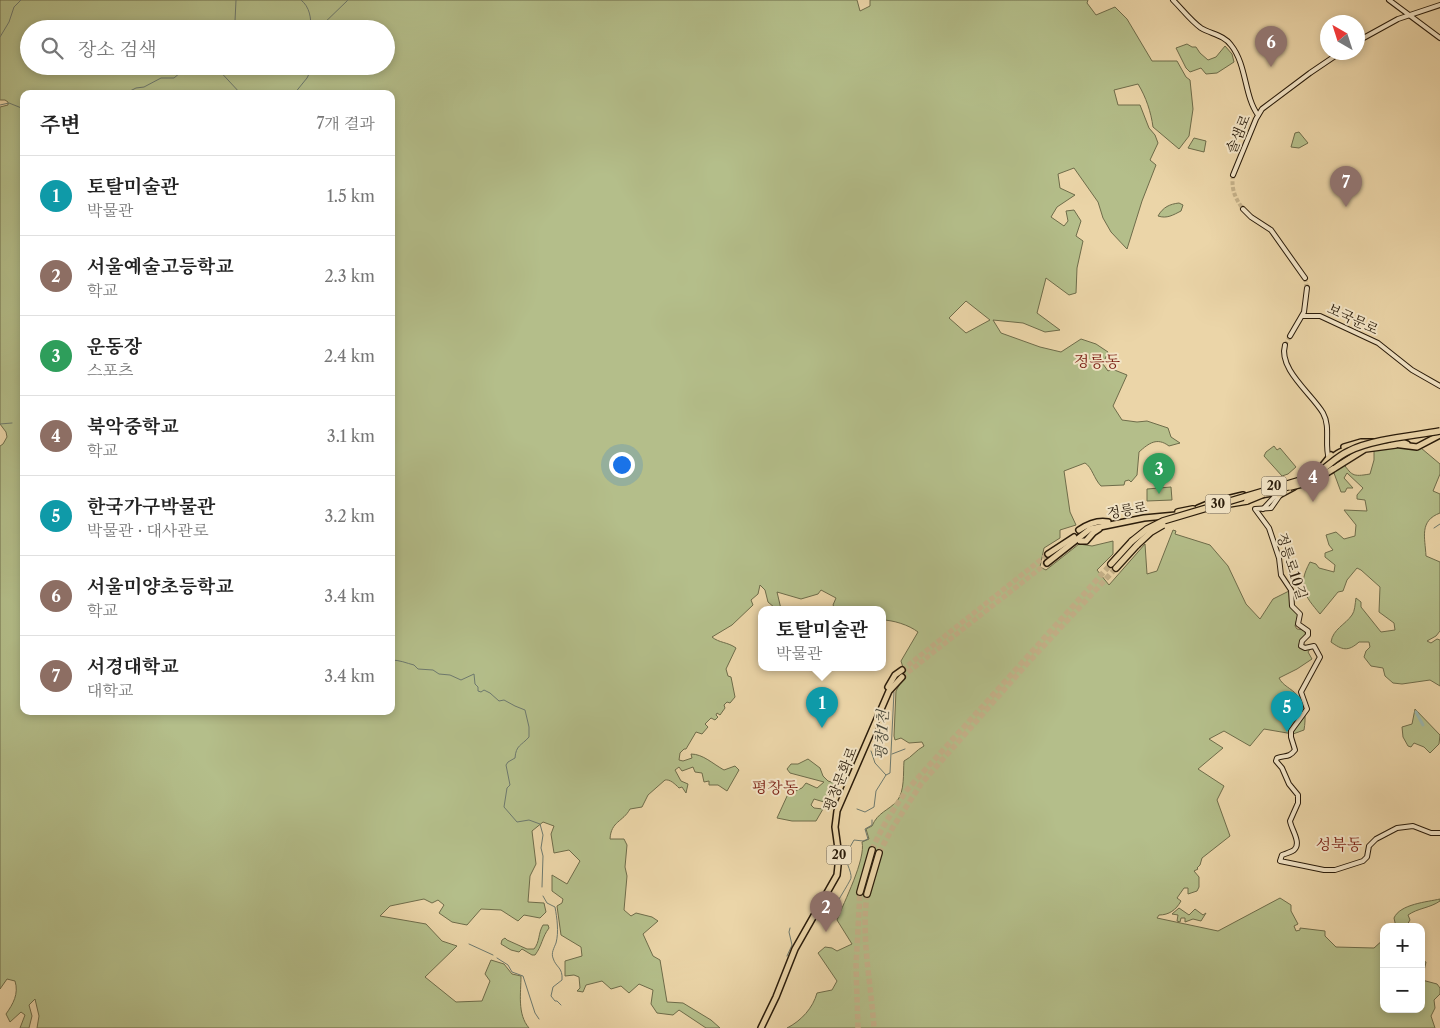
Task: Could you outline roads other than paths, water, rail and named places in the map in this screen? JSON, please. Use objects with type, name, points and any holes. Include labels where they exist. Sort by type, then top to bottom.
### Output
[{"type":"highway","name":"30","points":[[1114,566],[1147,529],[1163,521],[1311,477],[1344,453],[1359,447],[1440,433]]},
{"type":"highway","points":[[1288,484],[1312,474],[1353,445],[1399,443]]},
{"type":"highway","points":[[1288,484],[1314,481],[1365,449],[1399,443]]},
{"type":"highway","name":"30","points":[[1135,543],[1169,522],[1264,494],[1288,484]]},
{"type":"highway","points":[[1202,509],[1217,504],[1242,503],[1264,494]]},
{"type":"highway","points":[[1178,512],[1222,500],[1246,496]]},
{"type":"highway","points":[[872,850],[863,893],[879,853]]},
{"type":"main road","points":[[1173,0],[1200,27],[1224,38],[1232,45],[1242,68],[1257,117]]},
{"type":"main road","points":[[1389,0],[1440,38]]},
{"type":"main road","points":[[1365,37],[1383,26],[1440,5]]},
{"type":"main road","name":"솔샘로","points":[[1233,175],[1262,109],[1329,60]]},
{"type":"main road","points":[[1254,109],[1262,109]]},
{"type":"main road","points":[[1243,209],[1251,217],[1271,230],[1305,278]]},
{"type":"main road","points":[[1290,336],[1303,316],[1307,288]]},
{"type":"main road","name":"보국문로","points":[[1303,316],[1322,316],[1353,333],[1378,343],[1412,370],[1440,386]]},
{"type":"main road","points":[[1285,345],[1283,355],[1288,367],[1325,417],[1329,459]]},
{"type":"main road","name":"정릉로","points":[[1399,443],[1417,448],[1440,433]]},
{"type":"main road","name":"정릉로","points":[[1048,554],[1088,528],[1144,518],[1188,514],[1254,496],[1288,484],[1312,474],[1339,452],[1387,444],[1418,444],[1440,433]]},
{"type":"main road","name":"정릉로","points":[[1178,512],[1210,503],[1217,504],[1288,484],[1300,484],[1316,479],[1323,474],[1329,459]]},
{"type":"main road","name":"정릉로10길","points":[[1288,484],[1276,494],[1266,508],[1255,509],[1268,528],[1279,558],[1281,575],[1291,590],[1292,606],[1300,614],[1298,624],[1308,631],[1308,636],[1300,645],[1305,648],[1314,646],[1320,657],[1301,692],[1307,709],[1291,731],[1295,750],[1285,758],[1277,758],[1276,760],[1282,768],[1288,784],[1298,795],[1290,821],[1296,846],[1282,855],[1280,861],[1324,870],[1335,870],[1363,860],[1367,857],[1370,846],[1376,839],[1397,828],[1413,826],[1431,833],[1440,833]]},
{"type":"main road","points":[[1254,496],[1266,497],[1300,484]]},
{"type":"main road","name":"정릉로","points":[[1047,563],[1085,532],[1128,518],[1202,509],[1210,503]]},
{"type":"main road","points":[[1116,523],[1128,518]]},
{"type":"main road","points":[[1079,530],[1092,524],[1107,524]]},
{"type":"main road","points":[[1080,541],[1086,541],[1092,533],[1107,524]]},
{"type":"main road","name":"평창문화로","points":[[883,703],[883,698],[889,686],[895,676],[902,670]]},
{"type":"main road","name":"평창문화로","points":[[761,1028],[776,997],[795,949],[837,875],[839,863],[835,828],[836,815],[883,703],[889,691],[902,676]]},
{"type":"waterway","points":[[0,37],[9,22],[14,7],[21,0]]},
{"type":"waterway","points":[[235,20],[236,0]]},
{"type":"waterway","points":[[301,0],[308,9],[310,20]]},
{"type":"waterway","points":[[327,20],[348,0]]},
{"type":"waterway","points":[[132,90],[144,87],[161,78],[174,78],[178,75]]},
{"type":"waterway","points":[[223,75],[237,90]]},
{"type":"waterway","points":[[297,90],[308,75]]},
{"type":"waterway","points":[[0,105],[9,103],[20,107]]},
{"type":"waterway","points":[[0,424],[12,423]]},
{"type":"waterway","points":[[1434,528],[1440,524]]},
{"type":"waterway","points":[[395,660],[414,665],[418,669],[433,670],[439,674],[450,675],[461,680],[474,674],[478,691],[484,690],[499,701],[504,700],[525,710],[529,737],[518,748],[515,758],[506,765],[510,785],[507,788],[504,807],[517,822],[529,820],[540,824],[543,835],[541,848],[543,856],[542,887]]},
{"type":"waterway","name":"평창1천","points":[[886,775],[890,773],[894,692]]},
{"type":"waterway","points":[[1416,712],[1423,725]]},
{"type":"waterway","points":[[892,754],[905,749]]},
{"type":"waterway","points":[[857,809],[865,812],[874,807],[876,791],[886,775],[875,763],[871,751]]},
{"type":"waterway","points":[[818,916],[829,916],[848,884],[851,875],[843,851],[850,847],[854,840],[863,841],[868,839],[865,829],[872,825],[872,820]]},
{"type":"waterway","points":[[543,896],[547,903],[555,907],[556,911],[557,934],[552,956],[561,972],[562,980],[553,987],[551,996],[561,1005]]},
{"type":"waterway","points":[[787,956],[792,945],[790,928]]},
{"type":"waterway","points":[[469,944],[493,955]]},
{"type":"waterway","points":[[497,958],[508,965],[512,972],[523,976],[535,1013],[539,1019]]},
{"type":"tunnel","points":[[1233,175],[1234,193],[1243,209]]},
{"type":"tunnel","points":[[1305,278],[1307,288]]},
{"type":"tunnel","points":[[1285,345],[1290,336]]},
{"type":"tunnel","points":[[902,670],[1048,554]]},
{"type":"tunnel","points":[[902,677],[1047,563]]},
{"type":"tunnel","points":[[872,850],[883,827],[906,791],[1111,564]]},
{"type":"tunnel","points":[[879,853],[893,827],[921,784],[1026,665],[1116,568]]},
{"type":"tunnel","points":[[858,1028],[856,966],[860,892]]},
{"type":"tunnel","points":[[867,894],[865,928],[874,1028]]},
{"type":"place","name":"서울미양초등학교","points":[[1271,67]]},
{"type":"place","name":"서경대학교","points":[[1346,207]]},
{"type":"place","name":"운동장","points":[[1159,494]]},
{"type":"place","name":"북악중학교","points":[[1313,502]]},
{"type":"place","name":"토탈미술관","points":[[822,728]]},
{"type":"place","name":"한국가구박물관","points":[[1287,732]]},
{"type":"place","name":"서울예술고등학교","points":[[826,932]]},
{"type":"district","name":"정릉동","points":[[1097,361]]},
{"type":"district","name":"평창동","points":[[775,787]]},
{"type":"district","name":"성북동","points":[[1339,844]]}]
